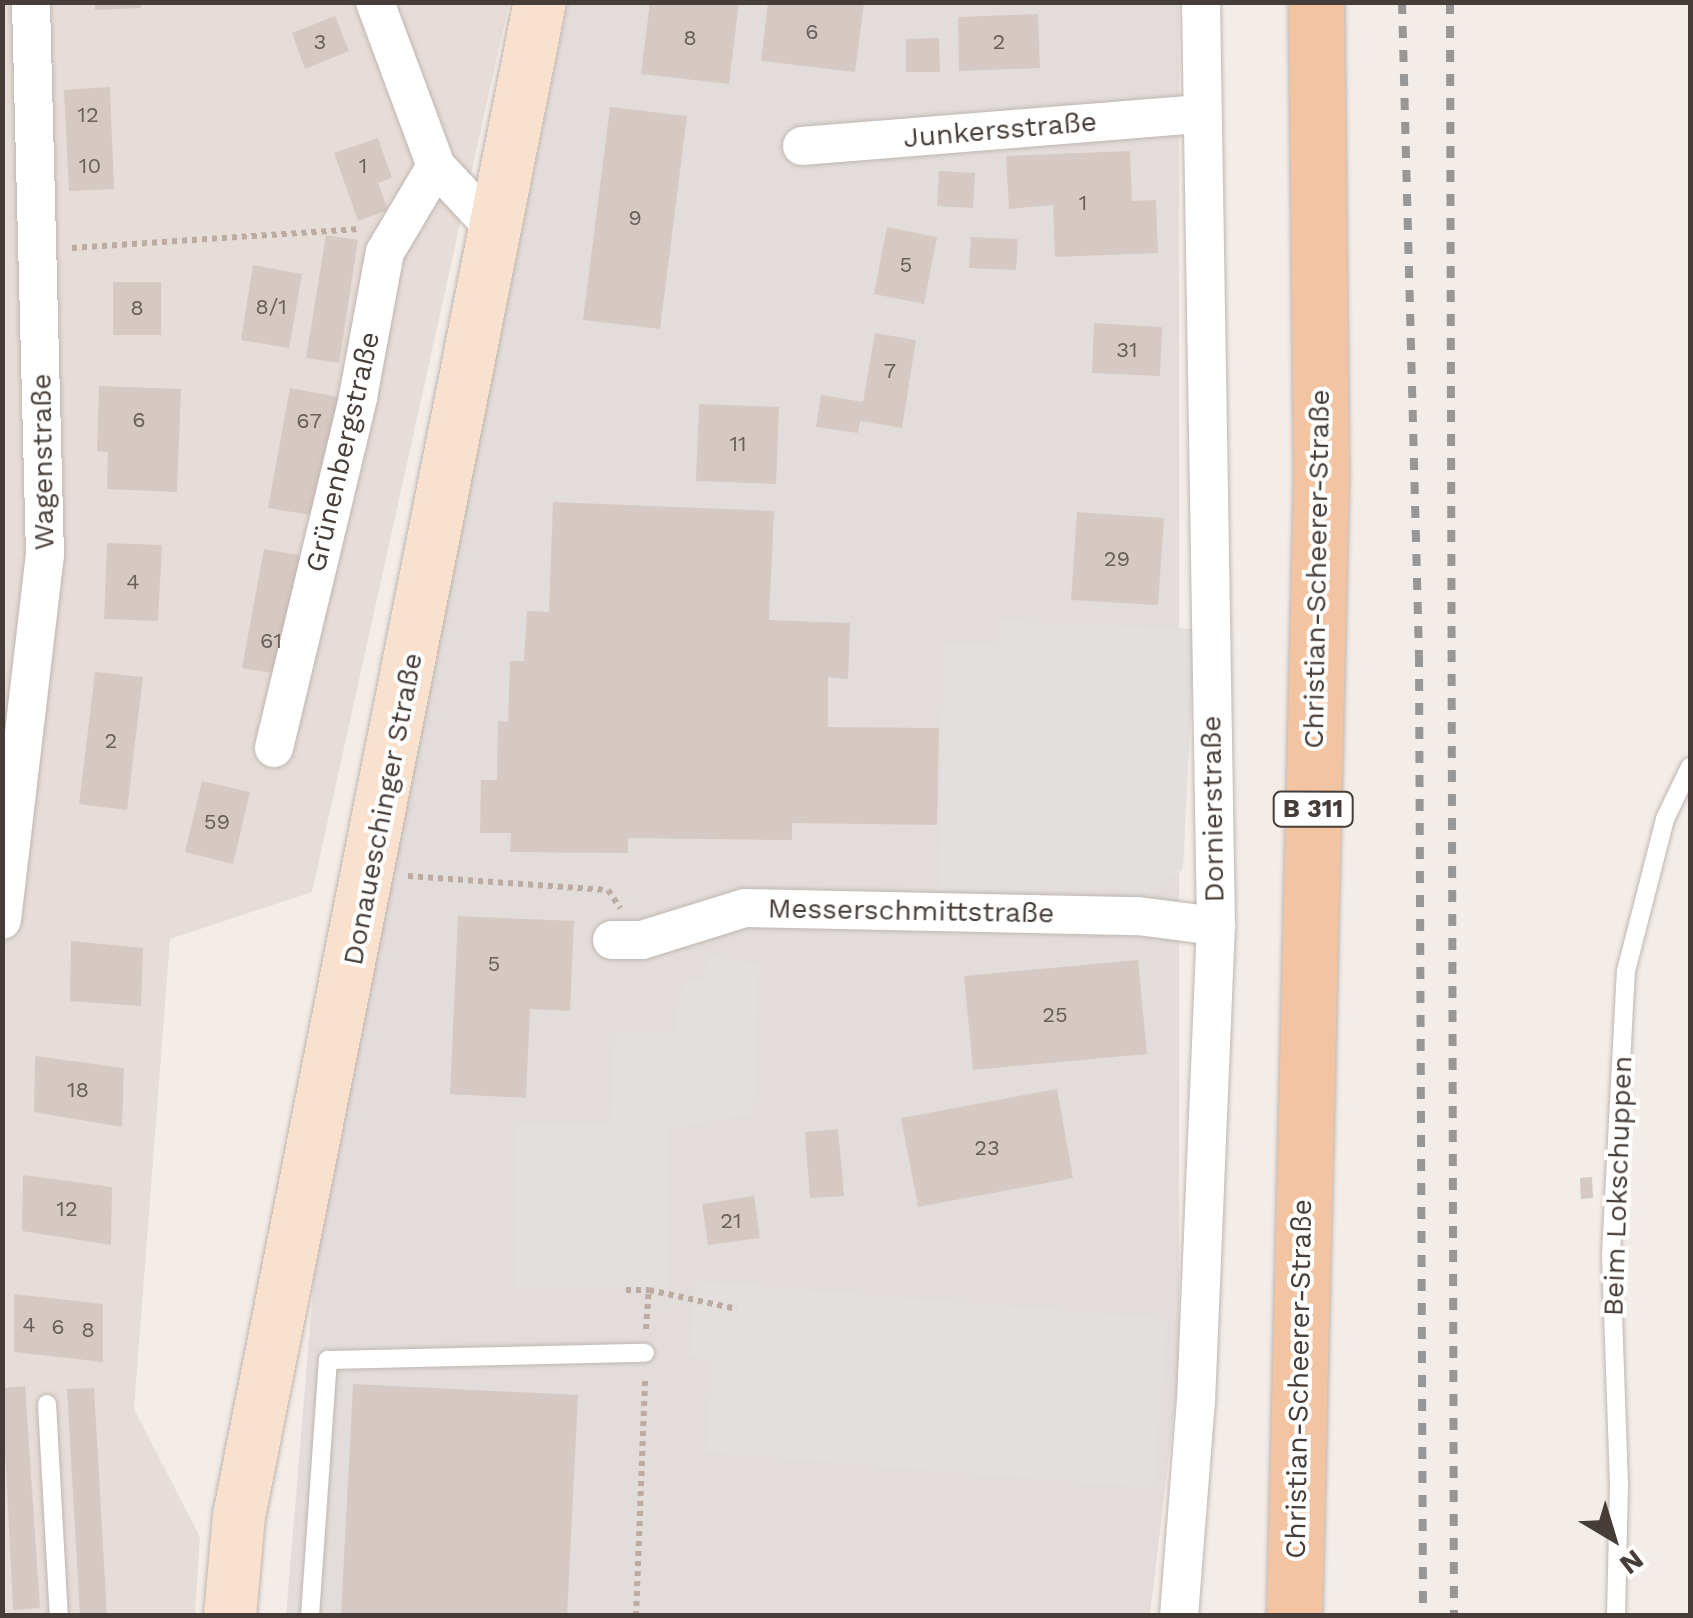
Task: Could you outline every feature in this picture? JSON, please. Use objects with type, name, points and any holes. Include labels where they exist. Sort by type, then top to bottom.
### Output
[{"type":"main road","name":"Christian-Scheerer-Straße","points":[[1294,1616],[1321,475],[1316,2]]},
{"type":"street","name":"Wagenstraße","points":[[2,920],[45,556],[31,2]]},
{"type":"street","points":[[375,2],[436,166],[493,226]]},
{"type":"street","name":"Donaueschinger Straße","points":[[230,1616],[239,1516],[362,922],[493,226],[540,2]]},
{"type":"street","name":"Dornierstraße","points":[[1179,1616],[1196,1402],[1216,926],[1198,114],[1201,2]]},
{"type":"street","name":"Junkersstraße","points":[[802,146],[1198,114]]},
{"type":"street","name":"Grünenbergstraße","points":[[274,748],[358,397],[385,252],[436,166]]},
{"type":"street","name":"Messerschmittstraße","points":[[627,940],[745,908],[1138,916],[1216,926]]},
{"type":"lane","name":"Beim Lokschuppen","points":[[1616,1616],[1620,1484],[1611,1255],[1626,971],[1665,819],[1690,768]]},
{"type":"lane","points":[[310,1616],[328,1360],[646,1353]]},
{"type":"lane","points":[[47,1404],[59,1616]]},
{"type":"path","points":[[40,250],[400,226]]},
{"type":"path","points":[[444,882],[608,890],[627,940]]},
{"type":"path","points":[[626,1290],[648,1290],[737,1309]]},
{"type":"path","points":[[636,1616],[648,1290]]},
{"type":"shaded area","points":[[3,3],[509,3],[312,892],[170,939],[134,1409],[200,1537],[195,1615],[3,1616]]},
{"type":"shaded area","points":[[568,3],[1179,3],[1179,1370],[1150,1615],[286,1616],[317,1243]]},
{"type":"shaded area","points":[[1000,621],[1195,629],[1183,869],[1149,892],[938,891],[944,645],[998,646]]},
{"type":"shaded area","points":[[708,956],[759,964],[753,1114],[668,1129],[666,1288],[514,1288],[515,1125],[610,1124],[615,1031],[675,1032],[683,982],[704,982]]},
{"type":"shaded area","points":[[695,1281],[1167,1319],[1153,1488],[706,1452],[713,1360],[689,1357]]},
{"type":"building","points":[[95,2],[140,2],[141,8],[95,10]]},
{"type":"building","points":[[650,2],[739,2],[729,84],[641,74]]},
{"type":"building","points":[[768,2],[864,2],[855,72],[761,61]]},
{"type":"building","points":[[1038,14],[1040,68],[959,71],[958,17]]},
{"type":"building","points":[[335,16],[349,51],[305,69],[292,33]]},
{"type":"building","points":[[939,38],[940,72],[906,72],[906,39]]},
{"type":"building","points":[[110,87],[114,189],[69,191],[64,90]]},
{"type":"building","points":[[610,107],[687,116],[660,329],[583,320]]},
{"type":"building","points":[[378,138],[392,178],[378,183],[388,210],[358,221],[334,153]]},
{"type":"building","points":[[1130,151],[1132,201],[1156,200],[1158,253],[1055,257],[1053,205],[1009,209],[1006,156]]},
{"type":"building","points":[[939,171],[975,173],[973,208],[937,206]]},
{"type":"building","points":[[887,227],[937,237],[924,304],[874,294]]},
{"type":"building","points":[[326,235],[358,240],[339,363],[306,358]]},
{"type":"building","points":[[971,237],[1018,239],[1016,270],[969,268]]},
{"type":"building","points":[[253,265],[302,274],[289,348],[241,340]]},
{"type":"building","points":[[113,282],[161,282],[161,335],[113,335]]},
{"type":"building","points":[[1094,323],[1162,327],[1160,376],[1092,373]]},
{"type":"building","points":[[875,333],[916,340],[902,428],[860,421],[858,433],[816,427],[821,395],[863,402]]},
{"type":"building","points":[[99,386],[181,389],[177,492],[107,489],[108,452],[97,451]]},
{"type":"building","points":[[290,388],[338,397],[317,516],[268,508]]},
{"type":"building","points":[[699,404],[779,407],[776,484],[696,481]]},
{"type":"building","points":[[553,502],[774,511],[769,620],[850,623],[848,679],[828,677],[828,727],[939,728],[937,825],[792,823],[792,840],[628,838],[628,853],[510,852],[511,833],[480,833],[481,780],[497,780],[498,721],[508,722],[510,661],[524,661],[527,611],[549,612]]},
{"type":"building","points":[[1077,512],[1164,518],[1158,605],[1071,600]]},
{"type":"building","points":[[107,543],[162,545],[158,621],[104,619]]},
{"type":"building","points":[[264,549],[311,557],[290,676],[242,668]]},
{"type":"building","points":[[95,672],[143,677],[127,810],[79,804]]},
{"type":"building","points":[[202,781],[250,792],[233,864],[185,852]]},
{"type":"building","points":[[458,916],[574,921],[570,1011],[530,1009],[526,1098],[450,1094]]},
{"type":"building","points":[[71,941],[143,948],[141,1006],[70,1001]]},
{"type":"building","points":[[1138,960],[1147,1054],[973,1070],[964,976]]},
{"type":"building","points":[[35,1056],[124,1068],[122,1127],[34,1112]]},
{"type":"building","points":[[1057,1089],[1073,1178],[918,1207],[901,1118]]},
{"type":"building","points":[[838,1129],[844,1196],[810,1198],[805,1132]]},
{"type":"building","points":[[23,1175],[112,1187],[111,1245],[22,1231]]},
{"type":"building","points":[[1592,1177],[1593,1198],[1581,1199],[1580,1178]]},
{"type":"building","points":[[754,1196],[760,1238],[708,1245],[702,1204]]},
{"type":"building","points":[[14,1294],[103,1304],[103,1362],[14,1352]]},
{"type":"building","points":[[353,1384],[578,1395],[567,1616],[341,1616]]},
{"type":"building","points":[[25,1386],[40,1608],[13,1610],[2,1388]]},
{"type":"building","points":[[94,1388],[107,1616],[80,1616],[67,1389]]},
{"type":"railway","points":[[1402,2],[1419,655],[1423,1616]]},
{"type":"railway","points":[[1450,2],[1454,1616]]}]
